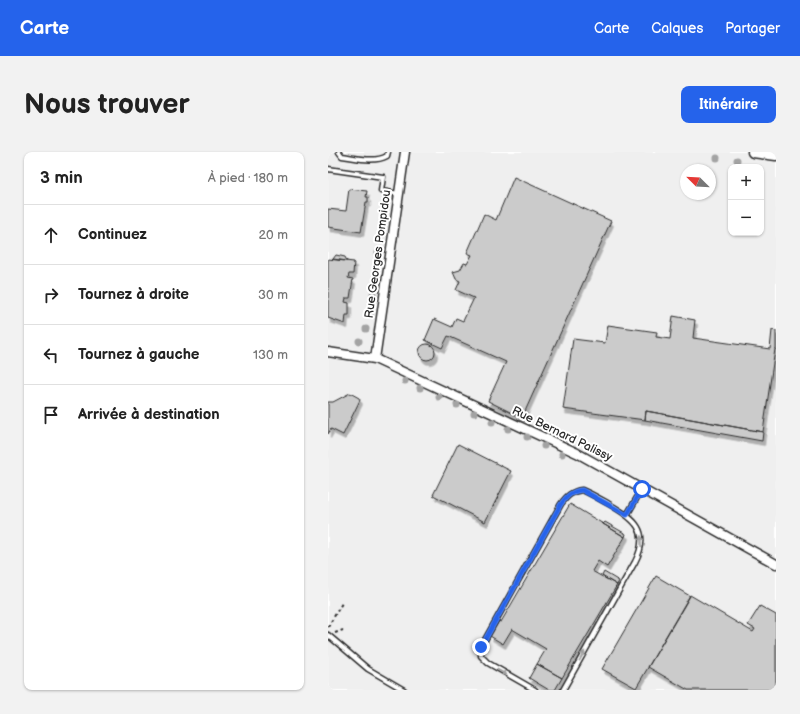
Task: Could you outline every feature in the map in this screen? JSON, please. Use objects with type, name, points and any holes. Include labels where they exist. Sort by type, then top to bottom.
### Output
[{"type":"street","name":"Rue Georges Pompidou","points":[[375,359],[405,152]]},
{"type":"street","points":[[753,152],[776,155]]},
{"type":"street","name":"Rue Bernard Palissy","points":[[328,352],[375,359],[577,453],[776,564]]},
{"type":"lane","points":[[339,152],[342,156],[374,160],[380,160],[387,156],[388,152]]},
{"type":"lane","points":[[328,169],[383,177],[381,191],[399,194]]},
{"type":"lane","points":[[627,515],[642,489]]},
{"type":"lane","points":[[535,690],[492,666],[484,660],[481,651],[484,641],[561,504],[569,494],[582,490],[627,515],[634,522],[642,536],[642,544],[640,552],[563,690]]},
{"type":"lane","points":[[328,635],[368,669],[404,690]]},
{"type":"path","points":[[328,625],[342,603]]},
{"type":"shaded area","points":[[328,152],[776,152],[776,690],[328,690]]},
{"type":"building","points":[[514,177],[611,221],[522,418],[488,401],[506,362],[448,336],[442,348],[425,340],[434,319],[452,327],[456,318],[463,321],[474,298],[456,290],[460,281],[456,279],[453,272],[460,270],[464,263],[467,264],[472,255],[467,253],[484,214],[496,220]]},
{"type":"building","points":[[349,189],[367,191],[366,197],[368,197],[368,202],[366,202],[361,232],[328,227],[328,209],[346,211]]},
{"type":"building","points":[[336,255],[345,257],[347,261],[333,259]]},
{"type":"building","points":[[328,259],[354,262],[353,274],[349,274],[348,278],[353,279],[350,298],[346,298],[345,302],[349,303],[349,315],[346,315],[345,324],[328,318]]},
{"type":"building","points":[[673,316],[695,320],[693,338],[770,349],[772,330],[776,331],[776,349],[763,432],[646,411],[645,420],[563,409],[573,339],[605,343],[608,325],[657,332],[656,337],[670,339]]},
{"type":"building","points":[[427,344],[433,346],[435,352],[433,358],[427,360],[421,358],[419,352],[421,346]]},
{"type":"building","points":[[350,393],[360,400],[343,435],[331,429],[328,434],[328,402],[333,402]]},
{"type":"building","points":[[646,411],[763,432],[762,441],[645,420]]},
{"type":"building","points":[[458,444],[511,471],[485,522],[433,495]]},
{"type":"building","points":[[570,504],[625,537],[607,567],[598,561],[592,571],[617,585],[562,678],[537,664],[546,649],[512,629],[503,644],[490,636],[499,621],[501,622]]},
{"type":"building","points":[[605,522],[626,534],[625,537],[603,524]]},
{"type":"building","points":[[604,572],[619,581],[617,585],[602,576]]},
{"type":"building","points":[[656,576],[690,596],[636,688],[602,669]]},
{"type":"building","points":[[690,595],[753,632],[755,629],[748,625],[760,606],[776,615],[776,690],[688,690],[648,667]]},
{"type":"building","points":[[537,664],[562,678],[555,690],[549,690],[529,678]]},
{"type":"route","points":[[481,647],[561,504],[569,494],[582,490],[588,492],[627,515],[642,489]]}]
